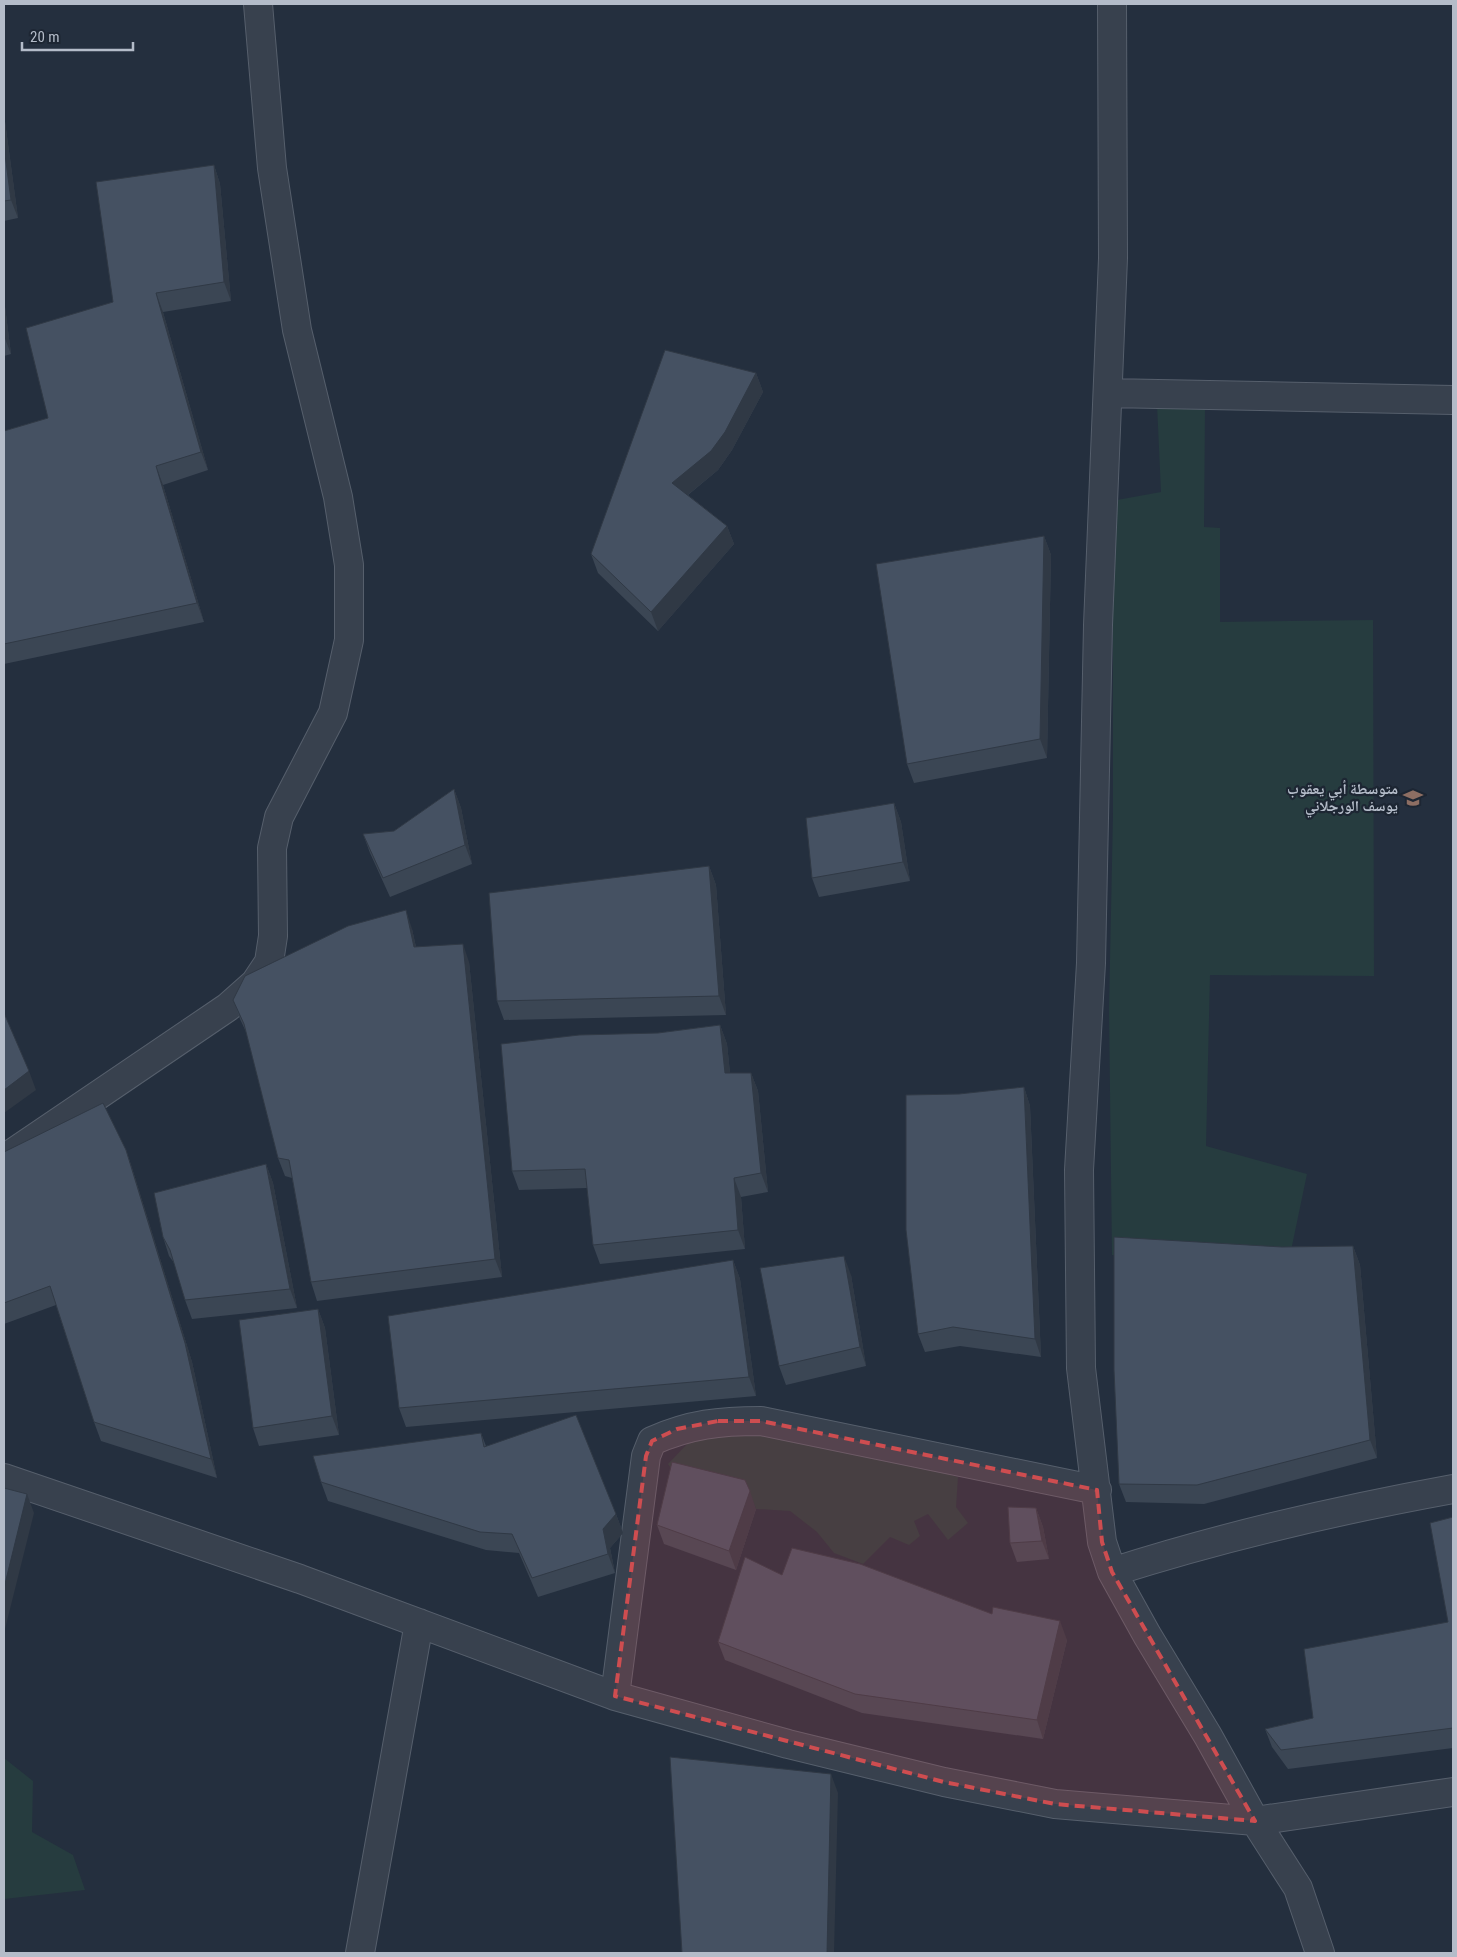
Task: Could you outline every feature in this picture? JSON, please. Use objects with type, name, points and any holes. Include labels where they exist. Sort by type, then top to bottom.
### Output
[{"type":"street","points":[[4,1160],[228,1007],[255,983],[269,962],[273,936],[272,848],[279,817],[333,713],[350,640],[350,565],[338,497],[297,330],[272,168],[258,4]]},
{"type":"street","points":[[1112,4],[1113,238],[1098,625],[1091,963],[1079,1170],[1081,1368],[1098,1490],[1102,1542],[1112,1572],[1147,1635],[1208,1736],[1254,1821],[1298,1888],[1320,1953]]},
{"type":"street","points":[[1108,393],[1453,400]]},
{"type":"street","points":[[615,1696],[646,1456],[652,1441],[677,1429],[718,1421],[761,1421],[1098,1490]]},
{"type":"street","points":[[4,1478],[300,1579],[615,1696],[788,1744],[963,1786],[1055,1804],[1254,1821],[1453,1792]]},
{"type":"street","points":[[1112,1572],[1264,1530],[1373,1504],[1453,1489]]},
{"type":"street","points":[[360,1953],[419,1623]]},
{"type":"highlighted area","points":[[718,1421],[761,1421],[1097,1490],[1102,1542],[1112,1572],[1255,1821],[1055,1804],[944,1782],[615,1696],[646,1456],[652,1441],[677,1429]]},
{"type":"green space","points":[[1157,404],[1205,408],[1204,527],[1220,528],[1220,622],[1373,620],[1374,976],[1210,975],[1206,1146],[1307,1174],[1288,1265],[1112,1255],[1109,1009],[1113,813],[1113,569],[1117,500],[1161,492]]},
{"type":"green space","points":[[708,1422],[898,1459],[958,1477],[956,1507],[968,1523],[948,1540],[928,1514],[914,1521],[920,1536],[909,1545],[890,1537],[863,1564],[834,1553],[817,1532],[790,1511],[756,1509],[752,1499],[679,1480],[668,1464]]},
{"type":"green space","points":[[4,1758],[33,1781],[32,1832],[73,1855],[85,1890],[4,1899]]},
{"type":"building","points":[[4,147],[11,200],[4,201]]},
{"type":"building","points":[[214,165],[224,282],[156,293],[201,452],[156,466],[197,603],[4,644],[4,431],[48,418],[26,328],[113,302],[96,182]]},
{"type":"building","points":[[665,350],[756,373],[725,432],[711,451],[672,483],[727,526],[651,612],[591,554]]},
{"type":"building","points":[[1044,536],[1040,739],[907,764],[876,564]]},
{"type":"building","points":[[454,789],[465,845],[383,878],[363,834],[394,831]]},
{"type":"building","points":[[894,803],[903,862],[812,878],[806,818]]},
{"type":"building","points":[[709,866],[719,996],[497,1001],[489,893]]},
{"type":"building","points":[[406,910],[414,947],[463,944],[495,1259],[311,1282],[289,1160],[278,1158],[244,1024],[233,1000],[245,976],[348,926]]},
{"type":"building","points":[[4,1013],[29,1071],[4,1090]]},
{"type":"building","points":[[720,1025],[725,1073],[751,1073],[761,1173],[734,1178],[738,1230],[593,1245],[585,1169],[512,1171],[501,1044],[579,1035],[658,1033]]},
{"type":"building","points":[[1024,1087],[1035,1339],[953,1327],[918,1334],[906,1230],[906,1095],[959,1094]]},
{"type":"building","points":[[103,1103],[126,1150],[185,1343],[211,1459],[94,1422],[50,1286],[4,1303],[4,1152]]},
{"type":"building","points":[[266,1164],[290,1289],[185,1300],[170,1250],[163,1237],[154,1193]]},
{"type":"building","points":[[1114,1237],[1282,1247],[1353,1246],[1370,1440],[1197,1485],[1119,1484],[1114,1370]]},
{"type":"building","points":[[844,1256],[860,1347],[779,1366],[760,1268]]},
{"type":"building","points":[[733,1260],[749,1377],[399,1408],[388,1316]]},
{"type":"building","points":[[318,1309],[332,1416],[253,1428],[239,1320]]},
{"type":"building","points":[[576,1415],[616,1514],[603,1529],[608,1554],[532,1578],[512,1534],[480,1532],[321,1482],[313,1456],[481,1433],[484,1447]]},
{"type":"building","points":[[672,1462],[745,1480],[750,1491],[729,1551],[657,1525]]},
{"type":"building","points":[[4,1488],[27,1494],[4,1588]]},
{"type":"building","points":[[1008,1507],[1036,1508],[1042,1541],[1010,1543]]},
{"type":"building","points":[[1453,1517],[1453,1728],[1281,1750],[1265,1729],[1313,1718],[1304,1649],[1448,1622],[1430,1523]]},
{"type":"building","points":[[792,1548],[860,1564],[992,1614],[993,1607],[1060,1621],[1037,1720],[855,1694],[718,1642],[745,1557],[782,1575]]},
{"type":"building","points":[[670,1757],[831,1774],[827,1953],[682,1953]]},
{"type":"place","name":"متوسطة أبي يعقوب يوسف الورجلاني","points":[[1413,798]]}]
